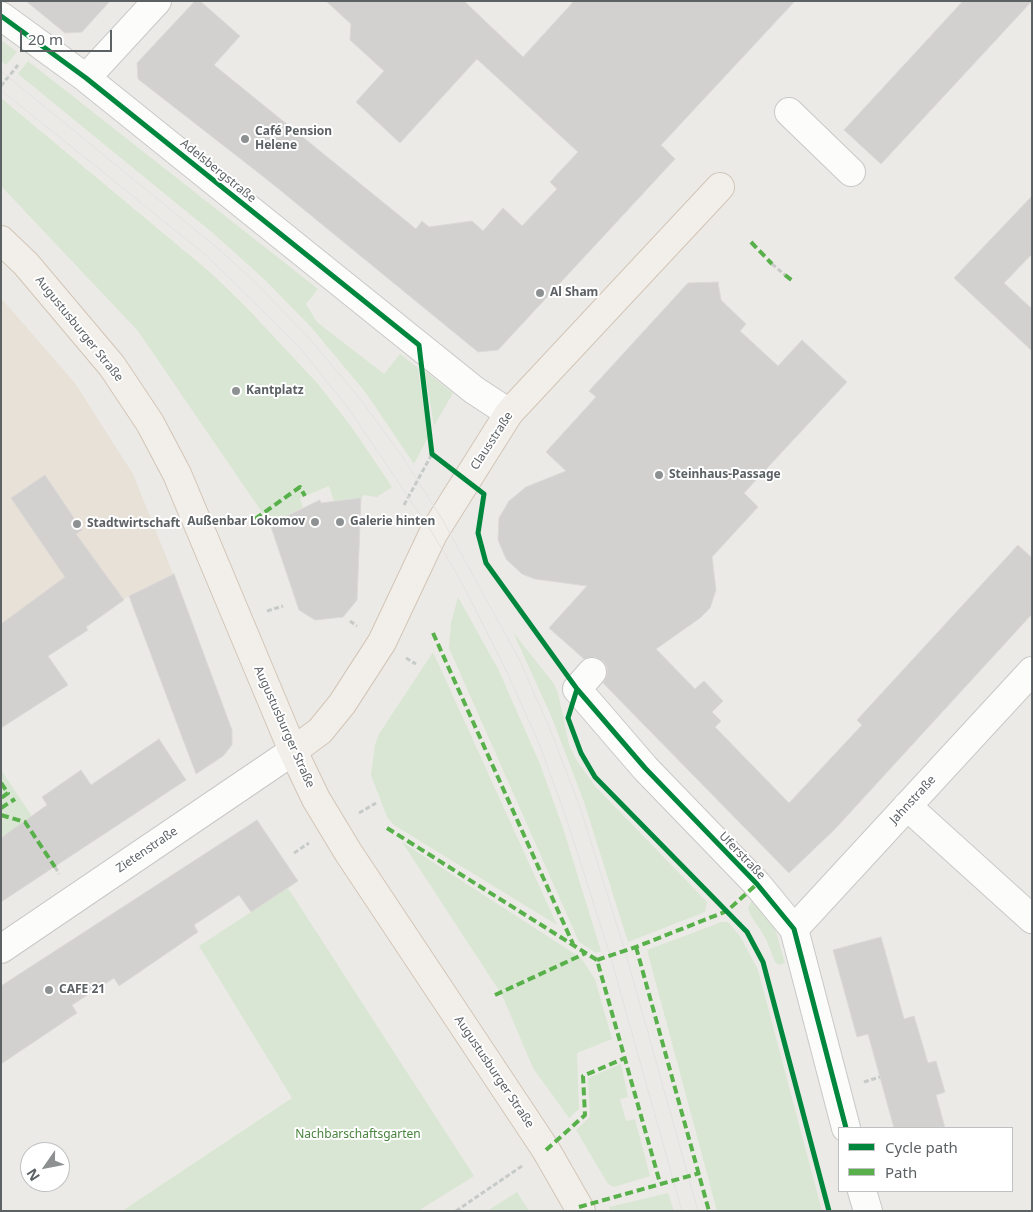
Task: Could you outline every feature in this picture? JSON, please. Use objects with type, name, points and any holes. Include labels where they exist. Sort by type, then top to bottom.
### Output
[{"type":"main road","name":"Clausstraße","points":[[293,752],[325,724],[342,704],[382,642],[433,534],[509,413],[720,187]]},
{"type":"main road","name":"Augustusburger Straße","points":[[1,240],[26,264],[112,366],[150,423],[177,474],[293,752],[316,799],[348,852],[546,1150],[581,1211]]},
{"type":"street","points":[[86,78],[157,1]]},
{"type":"street","name":"Adelsbergstraße","points":[[1,16],[86,78],[474,390],[509,413]]},
{"type":"street","points":[[789,112],[851,172]]},
{"type":"street","name":"Jahnstraße","points":[[794,928],[1032,671]]},
{"type":"street","name":"Uferstraße","points":[[585,680],[645,768],[756,884],[794,928],[846,1127]]},
{"type":"street","name":"Zietenstraße","points":[[1,949],[293,752]]},
{"type":"street","points":[[907,806],[1032,919]]},
{"type":"street","points":[[862,1192],[868,1211]]},
{"type":"path","points":[[772,264],[785,275]]},
{"type":"path","points":[[404,505],[432,454]]},
{"type":"path","points":[[585,680],[568,718],[581,754],[595,777],[747,932],[763,962],[829,1211]]},
{"type":"path","points":[[294,852],[306,845]]},
{"type":"path","points":[[55,867],[59,874]]},
{"type":"path","points":[[456,1211],[546,1150]]},
{"type":"shaded area","name":"Stadtwirtschaft","points":[[1,298],[75,383],[133,474],[173,574],[127,597],[1,687]]},
{"type":"green space","points":[[1,40],[17,52],[6,65],[1,61]]},
{"type":"green space","points":[[28,61],[318,289],[306,304],[317,322],[384,374],[400,354],[418,368],[428,437],[414,464],[366,393],[311,327],[264,279],[214,234],[18,74]]},
{"type":"green space","points":[[1,98],[211,273],[247,308],[318,384],[353,429],[392,487],[377,497],[364,495],[361,498],[334,501],[329,486],[300,498],[303,507],[270,524],[138,331],[1,186]]},
{"type":"green space","points":[[425,371],[453,393],[434,426]]},
{"type":"green space","points":[[458,597],[499,671],[540,764],[563,828],[601,951],[596,953],[579,942],[449,648],[451,623]]},
{"type":"green space","points":[[513,632],[554,684],[558,693],[569,745],[577,761],[595,786],[707,902],[705,912],[628,942],[584,802],[552,718]]},
{"type":"green space","points":[[433,652],[557,925],[394,825],[387,817],[371,775],[375,745],[379,734]]},
{"type":"green space","points":[[1,770],[31,815],[31,819],[1,838]]},
{"type":"green space","points":[[402,842],[581,958],[595,979],[612,1039],[577,1053],[579,1109],[569,1118],[533,1068],[502,995]]},
{"type":"green space","name":"Nachbarschaftsgarten","points":[[288,888],[474,1176],[418,1211],[122,1211],[292,1098],[199,946]]},
{"type":"green space","points":[[754,896],[772,918],[785,963],[779,965],[775,962],[766,939],[750,914],[748,908]]},
{"type":"green space","points":[[722,922],[728,922],[740,936],[758,970],[822,1211],[717,1211],[647,950]]},
{"type":"green space","points":[[621,1064],[628,1097],[620,1099],[626,1121],[635,1119],[650,1176],[614,1187],[608,1184],[576,1130],[590,1117],[588,1078]]},
{"type":"green space","points":[[517,1192],[529,1211],[487,1211]]},
{"type":"green space","points":[[668,1193],[674,1211],[610,1211],[609,1207]]},
{"type":"building","points":[[26,1],[110,1],[82,32],[65,33]]},
{"type":"building","points":[[195,1],[200,1],[240,36],[214,65],[416,229],[422,221],[429,227],[472,221],[483,231],[503,208],[522,226],[557,189],[550,182],[578,152],[477,59],[400,143],[356,102],[384,71],[350,40],[351,24],[326,1],[464,1],[523,57],[574,1],[795,1],[661,145],[675,159],[498,350],[478,352],[269,181],[138,79],[137,63]]},
{"type":"building","points":[[963,1],[1032,1],[881,164],[844,130]]},
{"type":"building","points":[[1032,196],[1032,254],[1004,283],[1032,309],[1032,351],[954,278]]},
{"type":"building","name":"Steinhaus-Passage","points":[[718,282],[721,300],[746,324],[740,331],[778,366],[802,340],[847,382],[744,493],[758,507],[712,557],[716,590],[710,608],[700,618],[656,649],[695,689],[704,681],[723,701],[712,712],[721,721],[715,727],[789,803],[862,725],[857,720],[1018,545],[1032,558],[1032,614],[835,829],[789,873],[603,683],[607,675],[607,667],[603,661],[595,657],[584,659],[549,628],[587,586],[535,579],[522,574],[506,559],[498,540],[499,518],[509,501],[526,487],[566,471],[546,452],[596,397],[589,391],[688,283]]},
{"type":"building","points":[[45,475],[82,530],[76,534],[124,600],[86,627],[88,630],[48,656],[68,685],[1,728],[1,624],[65,577],[11,498]]},
{"type":"building","points":[[361,498],[357,600],[343,617],[315,620],[299,610],[270,524],[320,500],[321,503]]},
{"type":"building","points":[[174,574],[232,730],[232,745],[223,756],[196,774],[129,596]]},
{"type":"building","points":[[159,739],[186,780],[1,902],[1,838],[47,805],[42,797],[81,770],[91,785]]},
{"type":"building","points":[[257,820],[298,881],[251,912],[239,895],[194,925],[198,932],[119,986],[114,978],[72,1005],[77,1013],[1,1064],[1,986]]},
{"type":"building","points":[[881,937],[904,1019],[914,1016],[928,1063],[936,1061],[945,1092],[936,1095],[945,1127],[894,1127],[868,1034],[857,1037],[833,950]]},
{"type":"tram line","points":[[1,71],[215,246],[252,279],[308,337],[358,396],[402,456],[442,519],[519,659],[552,734],[581,810],[625,951],[698,1211]]},
{"type":"tram line","points":[[1,90],[207,256],[299,347],[347,406],[433,534],[461,581],[504,666],[538,741],[566,817],[610,955],[682,1211]]},
{"type":"marked path","points":[[751,242],[772,264]]},
{"type":"marked path","points":[[785,275],[794,282]]},
{"type":"marked path","points":[[255,519],[300,487],[305,496]]},
{"type":"marked path","points":[[433,633],[573,944]]},
{"type":"marked path","points":[[1,783],[8,793],[1,798]]},
{"type":"marked path","points":[[1,808],[15,799]]},
{"type":"marked path","points":[[1,815],[25,822],[55,867]]},
{"type":"marked path","points":[[387,828],[597,960],[660,1183]]},
{"type":"marked path","points":[[597,960],[636,947],[727,911],[757,884]]},
{"type":"marked path","points":[[636,947],[709,1211]]},
{"type":"marked path","points":[[495,995],[586,953]]},
{"type":"marked path","points":[[546,1150],[585,1115],[583,1076],[625,1058]]},
{"type":"marked path","points":[[579,1207],[700,1173]]},
{"type":"cycle path","points":[[1,16],[86,78],[419,345],[432,454],[484,494],[478,533],[486,563],[577,689],[645,768],[757,884],[794,929],[846,1127]]},
{"type":"cycle path","points":[[577,689],[568,718],[581,753],[595,777],[747,932],[763,962],[829,1211]]},
{"type":"place","name":"Café Pension Helene","points":[[245,139]]},
{"type":"place","name":"Al Sham","points":[[540,293]]},
{"type":"place","name":"Kantplatz","points":[[236,391]]},
{"type":"place","name":"Steinhaus-Passage","points":[[659,475]]},
{"type":"place","name":"Außenbar Lokomov","points":[[315,522]]},
{"type":"place","name":"Galerie hinten","points":[[340,522]]},
{"type":"place","name":"Stadtwirtschaft","points":[[77,524]]},
{"type":"place","name":"CAFE 21","points":[[49,990]]}]
